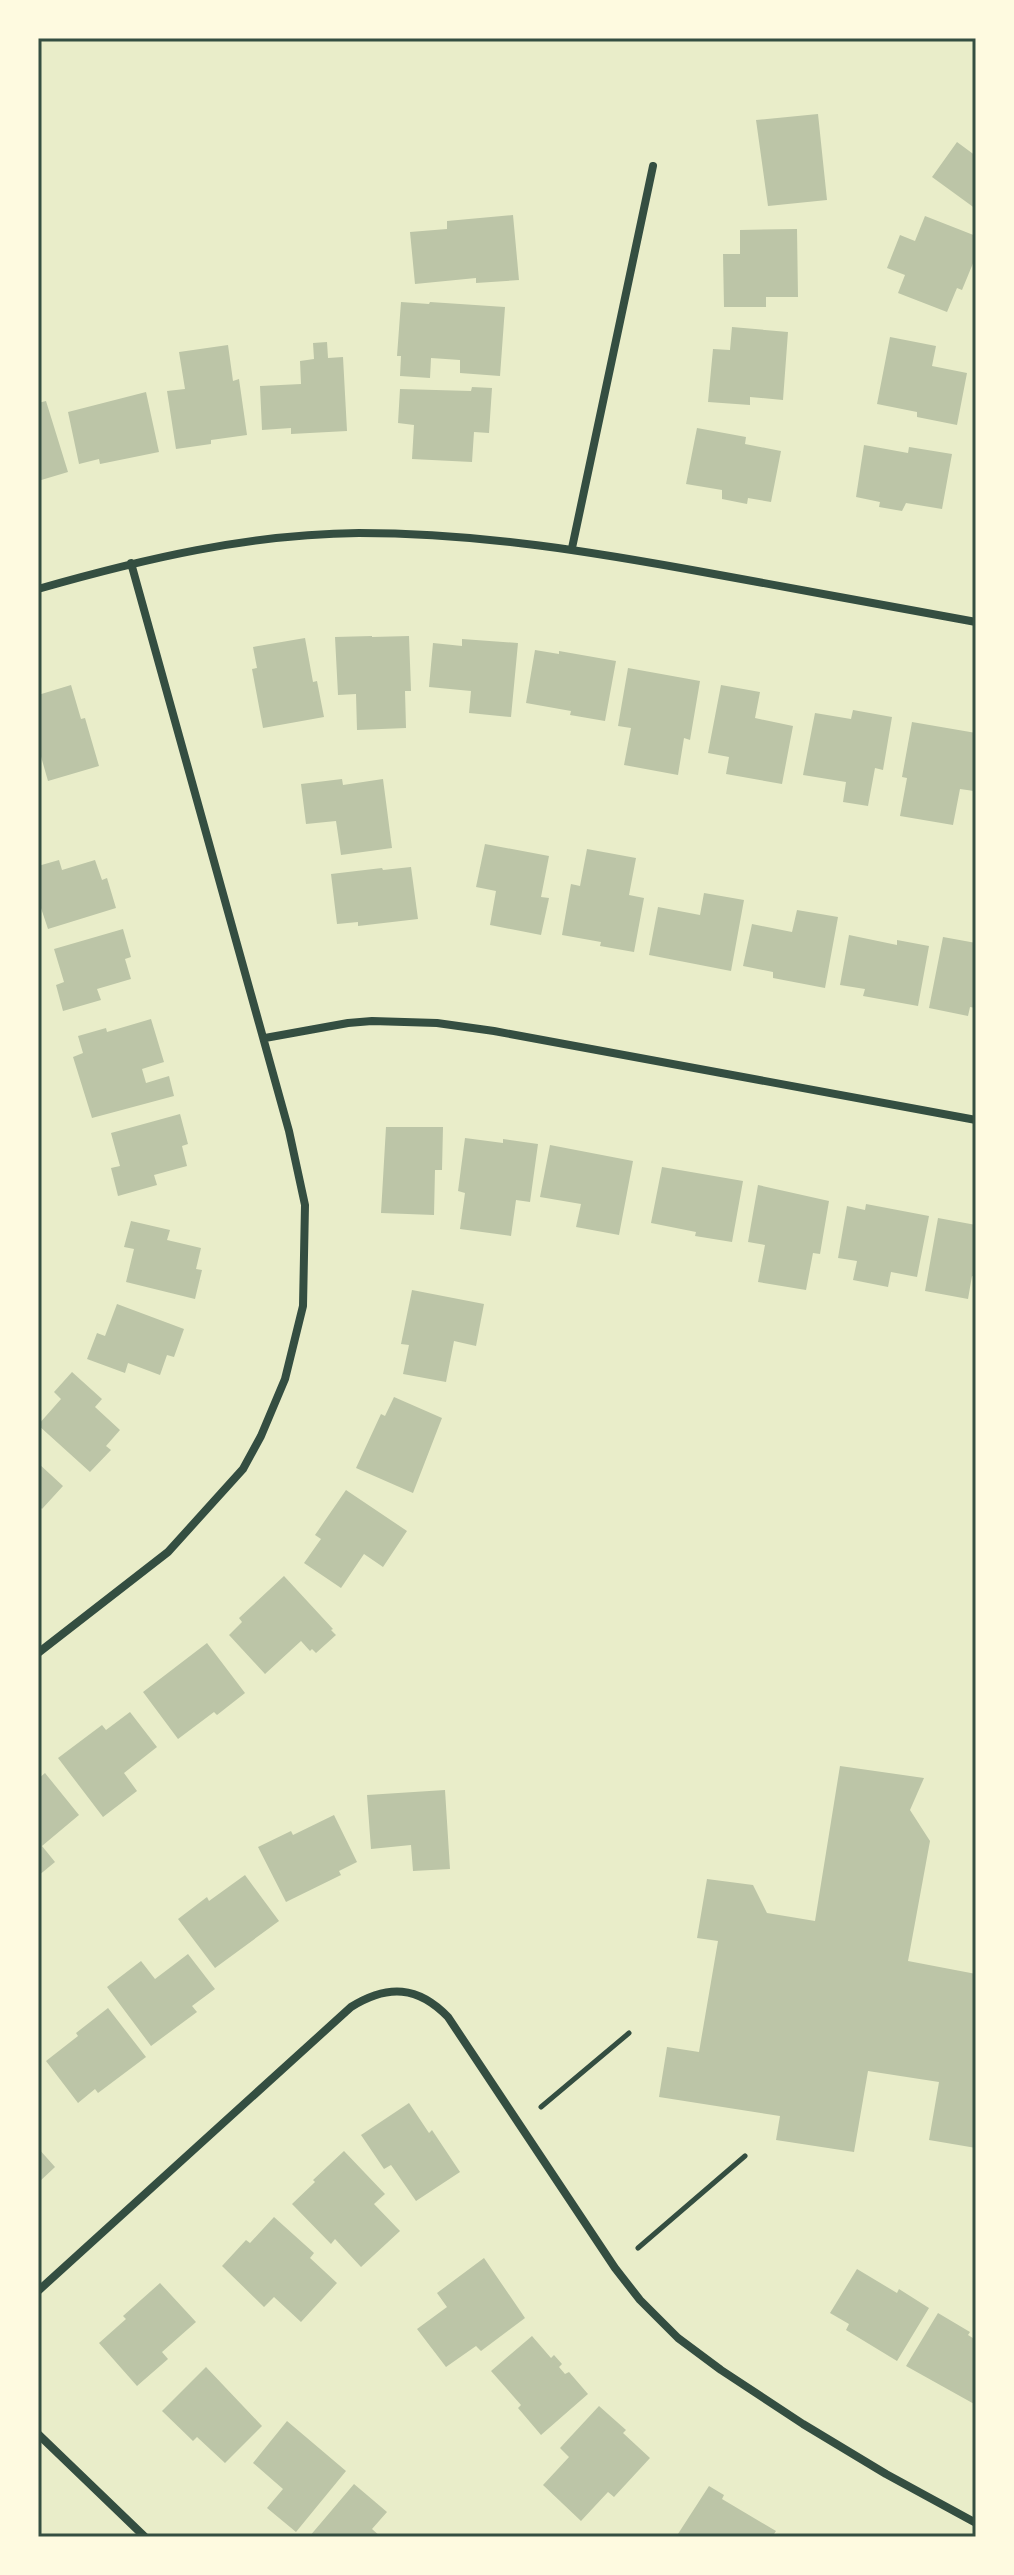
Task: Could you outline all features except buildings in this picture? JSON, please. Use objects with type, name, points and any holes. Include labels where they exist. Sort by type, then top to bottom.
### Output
[{"type":"street","points":[[572,548],[653,166]]},
{"type":"street","points":[[38,589],[131,563],[210,547],[357,533],[460,536],[572,548],[976,622]]},
{"type":"street","points":[[38,1653],[168,1552],[243,1469],[285,1379],[303,1306],[305,1205],[289,1131],[131,563]]},
{"type":"street","points":[[265,1038],[348,1023],[437,1023],[976,1120]]},
{"type":"street","points":[[38,2291],[351,2007],[367,1997],[384,1992],[402,1991],[420,1995],[448,2017],[615,2268],[640,2300],[678,2338],[803,2424],[976,2523]]},
{"type":"street","points":[[38,2434],[145,2537]]},
{"type":"path","points":[[541,2107],[629,2033]]},
{"type":"path","points":[[638,2248],[745,2156]]}]
